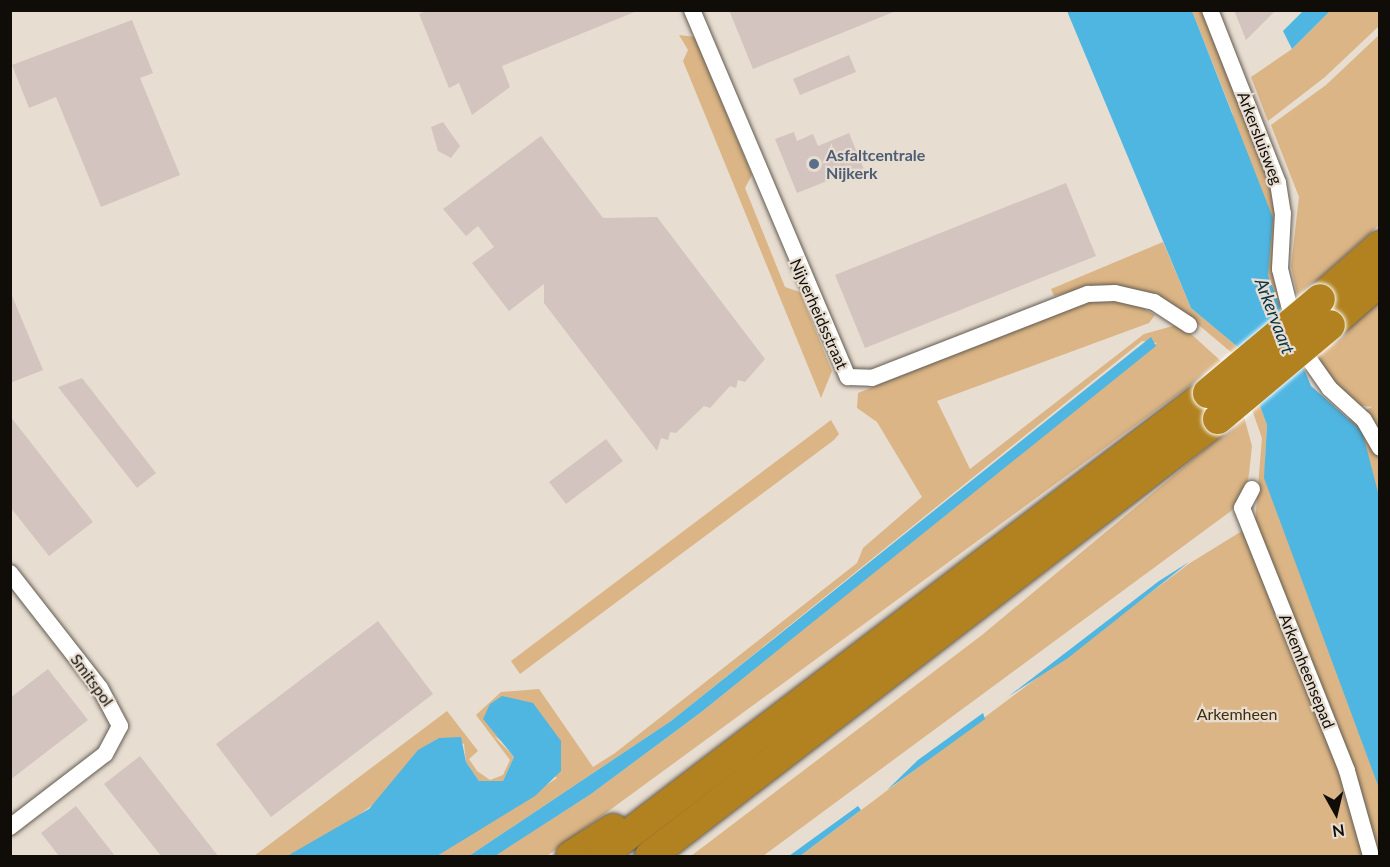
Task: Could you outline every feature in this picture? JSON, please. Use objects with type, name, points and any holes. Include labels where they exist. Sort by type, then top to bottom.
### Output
[{"type":"highway","points":[[650,856],[1213,406],[1325,312],[1380,246]]},
{"type":"highway","points":[[1325,312],[1380,281]]},
{"type":"highway","points":[[600,856],[762,733],[1213,406]]},
{"type":"highway","points":[[571,856],[762,733]]},
{"type":"street","name":"Nijverheidsstraat","points":[[692,10],[848,377],[872,378],[1088,294],[1115,293],[1154,302],[1189,325]]},
{"type":"street","name":"Arkersluisweg","points":[[1210,10],[1278,183],[1283,213],[1280,269],[1289,306]]},
{"type":"street","points":[[1311,362],[1329,388],[1364,420],[1380,448]]},
{"type":"street","name":"Arkemheensepad","points":[[1252,489],[1242,508],[1347,771],[1371,856]]},
{"type":"street","name":"Smitspol","points":[[10,573],[100,688],[120,726],[105,754],[10,827]]},
{"type":"green space","points":[[1192,11],[1205,11],[1273,187],[1282,312],[1268,275],[1232,112]]},
{"type":"green space","points":[[1330,11],[1379,11],[1379,26],[1325,77],[1268,121],[1251,77],[1292,49]]},
{"type":"green space","points":[[679,35],[695,37],[752,175],[745,188],[785,287],[800,292],[832,371],[821,398],[683,61],[688,50]]},
{"type":"green space","points":[[1379,35],[1379,225],[1298,298],[1291,266],[1299,197],[1271,125],[1326,85]]},
{"type":"green space","name":"Arkemheen","points":[[1163,242],[1191,308],[1239,348],[1267,425],[1265,461],[1372,407],[1358,405],[1344,393],[1314,357],[1379,301],[1379,856],[800,856],[1190,563],[1255,523],[1262,438],[1232,353],[1194,321],[1093,286],[1054,296],[1051,289]]},
{"type":"green space","points":[[1101,299],[1132,302],[1155,315],[1149,323],[937,401],[970,469],[1144,334],[1180,324],[1222,362],[547,856],[494,856],[591,794],[700,713],[1157,343],[1142,341],[671,721],[469,856],[437,856],[557,778],[494,736],[514,757],[503,781],[479,781],[466,762],[464,744],[439,738],[418,751],[375,803],[351,821],[287,856],[254,856],[447,711],[478,751],[469,759],[477,771],[490,780],[503,775],[510,760],[476,715],[501,692],[539,689],[593,767],[615,753],[857,563],[863,548],[922,497],[877,422],[857,408],[858,393],[1080,303]]},
{"type":"green space","points":[[1244,417],[1252,446],[1249,474],[1246,491],[1231,511],[763,856],[691,856],[982,635]]},
{"type":"green space","points":[[831,420],[839,434],[834,440],[520,674],[511,661]]},
{"type":"water","name":"Arkervaart","points":[[1067,11],[1192,11],[1273,218],[1268,275],[1304,369],[1311,386],[1362,431],[1379,496],[1379,788],[1264,478],[1267,425],[1239,348],[1191,308]]},
{"type":"water","points":[[1303,11],[1330,11],[1292,49],[1283,31]]},
{"type":"water","points":[[1151,337],[1156,346],[700,713],[591,794],[495,856],[469,856],[671,721]]},
{"type":"water","points":[[1189,562],[1068,658],[1009,696],[1159,581]]},
{"type":"water","points":[[502,696],[533,703],[561,741],[561,771],[535,796],[437,856],[287,856],[369,809],[418,750],[439,738],[461,737],[466,762],[479,781],[503,781],[514,757],[483,719],[490,704]]},
{"type":"water","points":[[983,713],[985,719],[887,790],[918,760]]},
{"type":"water","points":[[858,806],[861,810],[800,856],[789,856]]},
{"type":"building","points":[[428,10],[637,11],[502,66],[510,87],[472,115],[459,83],[449,88],[419,14]]},
{"type":"building","points":[[729,10],[896,10],[896,11],[753,69]]},
{"type":"building","points":[[1234,10],[1276,10],[1246,40]]},
{"type":"building","points":[[132,20],[153,73],[140,78],[180,175],[101,207],[56,97],[29,108],[12,65]]},
{"type":"building","points":[[849,55],[856,72],[800,95],[793,79]]},
{"type":"building","points":[[443,122],[460,146],[451,158],[438,151],[431,127]]},
{"type":"building","points":[[794,132],[797,141],[813,134],[818,146],[849,133],[865,172],[849,178],[847,173],[797,193],[775,139]]},
{"type":"building","points":[[541,136],[603,218],[657,217],[765,359],[745,382],[738,380],[736,388],[730,386],[710,408],[704,406],[676,433],[670,432],[668,440],[661,438],[657,451],[544,303],[544,284],[509,311],[472,263],[494,247],[478,226],[466,236],[443,209]]},
{"type":"building","points":[[1066,183],[1096,256],[865,348],[835,275]]},
{"type":"building","points":[[10,291],[43,370],[10,383]]},
{"type":"building","points":[[82,378],[156,473],[137,488],[58,387]]},
{"type":"building","points":[[10,416],[93,522],[49,556],[10,507]]},
{"type":"building","points":[[606,439],[623,461],[566,504],[549,482]]},
{"type":"building","points":[[378,621],[433,694],[271,817],[216,744]]},
{"type":"building","points":[[48,669],[88,720],[10,780],[10,698]]},
{"type":"building","points":[[140,756],[218,856],[161,856],[104,784]]},
{"type":"building","points":[[76,806],[115,856],[59,856],[41,833]]},
{"type":"place","name":"Asfaltcentrale Nijkerk","points":[[814,164]]}]
